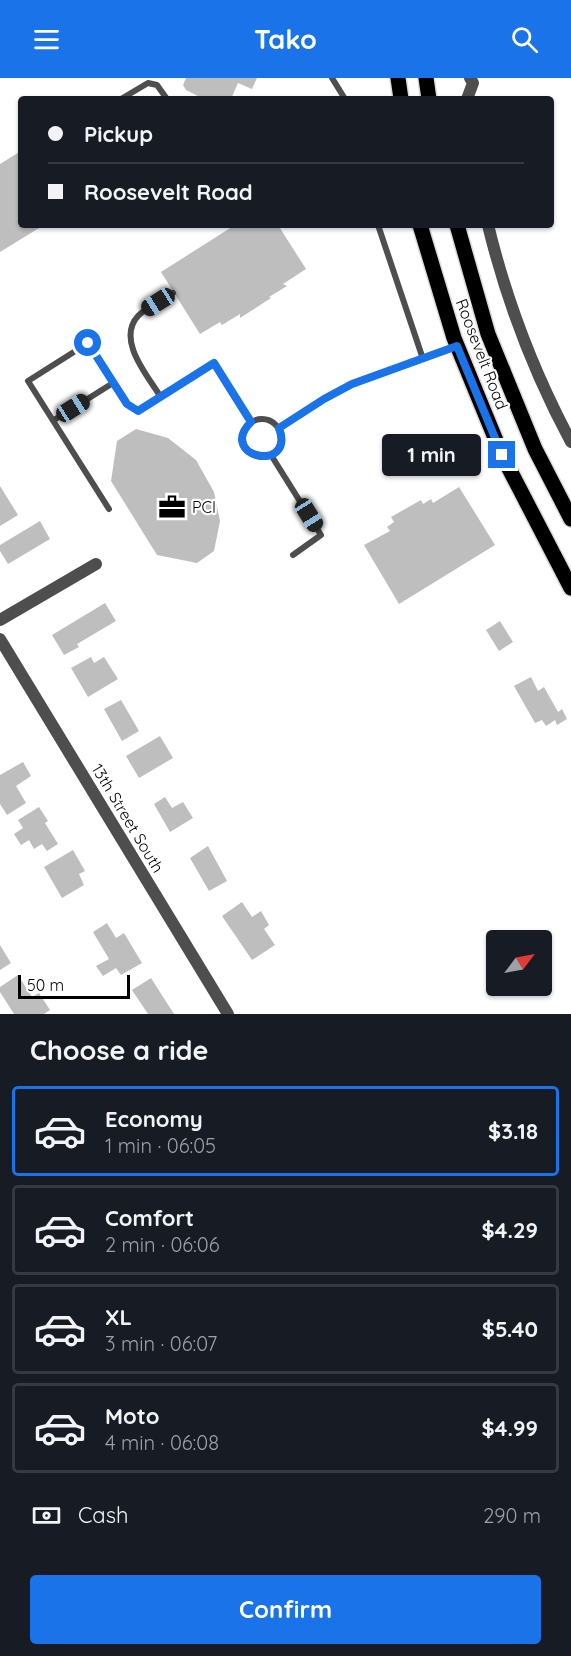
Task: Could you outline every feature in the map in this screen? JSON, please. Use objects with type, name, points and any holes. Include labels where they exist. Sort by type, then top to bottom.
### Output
[{"type":"main road","points":[[398,78],[401,96]]},
{"type":"main road","points":[[426,78],[429,96]]},
{"type":"main road","name":"Roosevelt Road","points":[[421,228],[457,346],[502,455],[571,588]]},
{"type":"main road","name":"Roosevelt Road","points":[[458,228],[488,334],[536,449],[571,519]]},
{"type":"street","points":[[468,96],[473,83],[470,78]]},
{"type":"street","points":[[489,228],[498,264],[547,396],[571,442]]},
{"type":"street","points":[[0,620],[96,564]]},
{"type":"street","name":"13th Street South","points":[[0,639],[228,1014]]},
{"type":"lane","points":[[332,78],[343,96]]},
{"type":"lane","points":[[126,96],[148,83],[157,85],[165,96]]},
{"type":"lane","points":[[379,228],[423,359]]},
{"type":"lane","points":[[160,396],[136,356],[130,330],[133,322],[143,311],[173,293]]},
{"type":"lane","points":[[109,509],[28,381],[88,343],[127,404],[138,411],[214,363],[251,422]]},
{"type":"lane","points":[[279,428],[345,387],[457,346]]},
{"type":"lane","points":[[54,420],[113,383]]},
{"type":"lane","points":[[266,419],[279,428],[281,444],[271,455],[254,456],[243,443],[244,431],[251,422],[266,419]]},
{"type":"lane","points":[[271,455],[321,535],[293,555]]},
{"type":"building","points":[[186,78],[257,78],[252,89],[238,83],[232,96],[198,96],[186,90],[183,85]]},
{"type":"building","points":[[18,153],[18,228],[39,228],[0,252],[0,164]]},
{"type":"building","points":[[230,228],[280,228],[306,269],[283,284],[287,286],[269,297],[271,298],[240,318],[240,314],[200,334],[161,272]]},
{"type":"building","name":"PCI","points":[[136,429],[168,438],[196,460],[214,492],[220,521],[214,551],[197,563],[157,555],[111,481],[117,441]]},
{"type":"building","points":[[0,486],[18,515],[0,526]]},
{"type":"building","points":[[459,487],[495,545],[399,604],[364,545],[390,531],[387,527],[394,522],[391,517],[421,500],[423,504],[431,499],[433,503]]},
{"type":"building","points":[[40,521],[50,539],[8,564],[0,551],[0,545]]},
{"type":"building","points":[[105,603],[116,621],[77,644],[79,647],[64,655],[52,635]]},
{"type":"building","points":[[500,621],[513,642],[499,651],[486,630]]},
{"type":"building","points":[[91,657],[94,663],[104,657],[118,679],[88,697],[71,668]]},
{"type":"building","points":[[531,677],[538,691],[544,687],[558,712],[562,709],[567,719],[557,725],[555,720],[546,726],[542,720],[535,723],[514,686]]},
{"type":"building","points":[[121,700],[139,731],[122,741],[104,709]]},
{"type":"building","points":[[160,736],[173,758],[139,778],[126,756]]},
{"type":"building","points":[[23,762],[31,776],[16,786],[26,803],[7,815],[0,804],[0,775]]},
{"type":"building","points":[[165,797],[172,808],[183,802],[193,818],[170,832],[154,804]]},
{"type":"building","points":[[39,807],[48,821],[45,823],[58,844],[47,851],[42,844],[34,849],[29,840],[21,845],[14,834],[23,828],[18,820]]},
{"type":"building","points":[[208,846],[227,881],[209,891],[190,858]]},
{"type":"building","points":[[73,850],[85,871],[79,874],[84,885],[62,898],[44,867]]},
{"type":"building","points":[[242,902],[252,917],[261,911],[269,925],[264,929],[275,945],[252,960],[222,916]]},
{"type":"building","points":[[107,923],[116,938],[124,933],[142,963],[121,975],[116,968],[103,976],[96,966],[109,959],[93,932]]},
{"type":"building","points":[[0,945],[11,963],[0,970]]},
{"type":"building","points":[[18,975],[32,997],[39,993],[50,1010],[44,1014],[14,1014],[0,992],[0,987]]},
{"type":"building","points":[[151,978],[174,1014],[148,1014],[132,990]]},
{"type":"place","name":"PCI","points":[[172,507]]},
{"type":"route","points":[[88,343],[127,404],[138,411],[214,363],[251,422],[244,431],[243,443],[249,453],[260,457],[271,455],[281,444],[279,428],[338,391],[367,378],[457,346],[502,455]]}]
